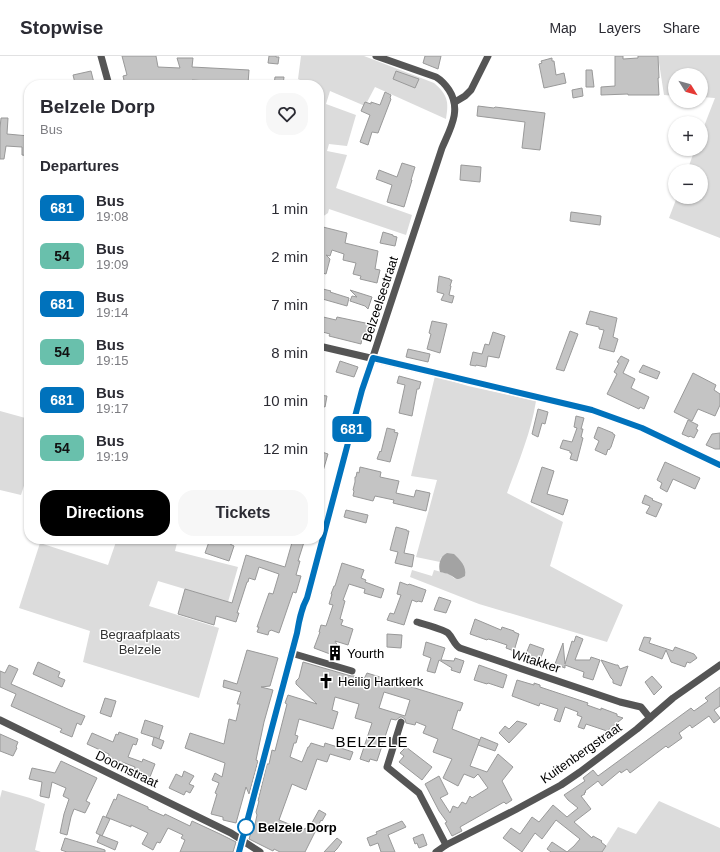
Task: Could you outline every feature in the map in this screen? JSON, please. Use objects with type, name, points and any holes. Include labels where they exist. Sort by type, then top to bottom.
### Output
[{"type":"street","points":[[101,56],[108,80]]},
{"type":"street","points":[[376,56],[436,77],[446,86],[455,102],[471,90],[488,56]]},
{"type":"street","name":"Belzeelsestraat","points":[[324,534],[362,390],[442,148],[454,118],[455,102]]},
{"type":"street","points":[[324,347],[592,410],[642,428],[720,465]]},
{"type":"street","name":"Belzeelsestraat","points":[[242,840],[300,618],[321,544]]},
{"type":"street","name":"Witakker","points":[[417,622],[446,632],[451,637],[456,647],[620,702],[641,707],[650,718]]},
{"type":"street","points":[[291,653],[352,671]]},
{"type":"street","name":"Kuitenbergstraat","points":[[436,852],[446,845],[561,785],[650,718],[673,698],[720,665]]},
{"type":"street","name":"Doornstraat","points":[[0,720],[231,833],[242,840]]},
{"type":"street","points":[[401,722],[387,767],[419,793],[446,845]]},
{"type":"street","points":[[239,852],[242,840],[260,852]]},
{"type":"green space","points":[[301,56],[364,56],[434,83],[445,95],[447,103],[446,119],[375,87],[365,106],[330,91],[326,104],[356,115],[347,146],[329,144],[327,151],[347,155],[336,188],[412,215],[406,235],[329,209],[328,213],[324,216],[324,80],[298,79]]},
{"type":"green space","points":[[658,56],[720,56],[720,238],[669,218],[674,204],[708,204],[708,164],[690,164],[692,156],[708,156],[708,116],[715,98],[708,98],[708,68],[668,68],[668,95],[664,95]]},
{"type":"green space","points":[[435,376],[468,386],[536,401],[528,436],[507,493],[563,522],[550,566],[623,605],[607,642],[479,604],[410,577],[412,570],[432,576],[434,570],[449,574],[455,579],[441,557],[440,562],[416,557],[437,480],[411,476]]},
{"type":"green space","points":[[0,411],[24,418],[24,486],[21,495],[0,490]]},
{"type":"green space","name":"Begraafplaats Belzele","points":[[40,544],[108,565],[115,544],[177,544],[175,551],[238,567],[228,602],[158,581],[149,606],[219,628],[199,698],[83,662],[90,631],[19,608]]},
{"type":"green space","points":[[2,790],[45,804],[35,850],[41,852],[0,852],[0,798]]},
{"type":"green space","points":[[659,801],[720,828],[720,852],[602,852],[618,827],[636,834]]},
{"type":"shaded area","points":[[447,553],[454,554],[461,561],[465,569],[465,576],[457,579],[440,572],[440,561]]},
{"type":"building","points":[[122,56],[156,56],[158,67],[180,68],[177,58],[193,58],[192,67],[249,70],[248,80],[124,80],[123,76],[127,75]]},
{"type":"building","points":[[269,56],[279,57],[278,64],[268,63]]},
{"type":"building","points":[[425,56],[441,56],[438,69],[423,63]]},
{"type":"building","points":[[615,56],[623,56],[623,59],[638,58],[638,56],[658,56],[659,95],[601,95],[601,87],[615,86]]},
{"type":"building","points":[[552,58],[552,61],[554,61],[556,75],[564,73],[566,83],[544,88],[539,64],[542,63],[541,61]]},
{"type":"building","points":[[586,70],[592,70],[594,87],[586,87]]},
{"type":"building","points":[[91,71],[93,80],[74,80],[73,75]]},
{"type":"building","points":[[396,71],[419,79],[415,88],[393,79]]},
{"type":"building","points":[[275,77],[284,77],[284,80],[275,80]]},
{"type":"building","points":[[582,88],[583,96],[573,98],[572,90]]},
{"type":"building","points":[[385,92],[391,95],[391,99],[378,133],[372,132],[368,145],[360,142],[370,115],[361,111],[365,102],[380,105]]},
{"type":"building","points":[[478,106],[545,113],[540,150],[522,148],[525,122],[477,116]]},
{"type":"building","points":[[1,118],[8,118],[7,134],[24,136],[24,155],[22,155],[22,147],[6,146],[4,159],[0,159]]},
{"type":"building","points":[[402,163],[415,167],[404,207],[387,202],[392,185],[376,179],[379,170],[397,177]]},
{"type":"building","points":[[461,165],[481,167],[480,182],[460,180]]},
{"type":"building","points":[[571,212],[601,216],[600,225],[570,221]]},
{"type":"building","points":[[324,227],[347,233],[345,243],[378,251],[375,269],[380,270],[377,283],[360,279],[361,276],[353,274],[356,263],[343,260],[344,254],[332,250],[330,256],[326,255],[330,259],[326,274],[324,273]]},
{"type":"building","points":[[383,232],[397,237],[395,246],[380,243]]},
{"type":"building","points":[[439,276],[452,280],[449,295],[454,296],[452,303],[441,300],[444,294],[437,292]]},
{"type":"building","points":[[324,289],[349,298],[347,306],[324,299]]},
{"type":"building","points":[[350,290],[372,297],[368,309],[365,306],[350,301],[352,296],[357,297]]},
{"type":"building","points":[[590,311],[617,318],[613,337],[618,339],[614,352],[599,348],[604,330],[599,329],[599,327],[586,324]]},
{"type":"building","points":[[324,317],[336,320],[337,317],[370,324],[367,339],[362,338],[361,344],[329,336],[330,334],[324,332]]},
{"type":"building","points":[[432,321],[447,324],[440,353],[427,349],[431,334],[429,333]]},
{"type":"building","points":[[570,331],[578,334],[564,371],[556,369]]},
{"type":"building","points":[[493,332],[505,336],[499,358],[488,356],[486,367],[470,365],[473,352],[482,354],[485,344],[489,345]]},
{"type":"building","points":[[408,349],[430,354],[428,362],[406,357]]},
{"type":"building","points":[[621,356],[629,360],[623,373],[635,379],[631,388],[649,397],[644,409],[640,407],[639,409],[607,394],[617,374],[614,372],[619,363],[617,362]]},
{"type":"building","points":[[340,361],[358,367],[354,377],[336,372]]},
{"type":"building","points":[[643,365],[660,372],[657,379],[639,372]]},
{"type":"building","points":[[693,373],[716,385],[714,390],[720,394],[720,405],[715,416],[698,409],[692,421],[674,412]]},
{"type":"building","points":[[399,376],[421,382],[419,389],[417,389],[412,416],[399,413],[405,385],[397,383]]},
{"type":"building","points":[[324,396],[327,396],[324,407]]},
{"type":"building","points":[[538,409],[548,412],[545,424],[542,423],[538,437],[532,434]]},
{"type":"building","points":[[576,416],[584,418],[581,429],[583,429],[581,437],[583,438],[577,461],[570,459],[572,453],[570,453],[570,451],[560,448],[563,440],[572,442],[577,428],[574,427]]},
{"type":"building","points":[[688,420],[698,425],[696,429],[698,430],[694,438],[682,434]]},
{"type":"building","points":[[598,427],[615,435],[611,447],[609,450],[608,449],[606,455],[595,450],[599,441],[594,438]]},
{"type":"building","points":[[387,428],[395,430],[394,432],[398,433],[390,462],[377,459],[380,451],[381,452]]},
{"type":"building","points":[[720,433],[720,449],[715,449],[706,445],[712,434]]},
{"type":"building","points":[[324,453],[328,454],[324,468]]},
{"type":"building","points":[[665,462],[700,478],[695,489],[673,479],[667,492],[660,488],[662,483],[657,480]]},
{"type":"building","points":[[360,467],[381,472],[380,477],[399,481],[396,493],[414,497],[416,490],[430,493],[426,511],[393,503],[394,500],[375,496],[373,501],[353,496],[355,477],[357,472],[359,473]]},
{"type":"building","points":[[542,467],[554,471],[547,494],[568,500],[563,515],[531,502]]},
{"type":"building","points":[[645,495],[662,504],[656,517],[646,513],[650,506],[642,503]]},
{"type":"building","points":[[346,510],[368,515],[366,523],[344,517]]},
{"type":"building","points":[[396,527],[409,531],[404,553],[414,555],[412,567],[395,563],[398,552],[390,550]]},
{"type":"building","points":[[208,544],[230,544],[234,546],[229,561],[205,553]]},
{"type":"building","points":[[292,544],[303,544],[298,561],[300,561],[296,575],[301,576],[296,593],[293,592],[279,633],[271,630],[269,631],[268,635],[257,632],[259,627],[257,627],[269,593],[273,594],[279,574],[259,567],[255,580],[249,578],[247,582],[237,613],[239,613],[236,622],[216,616],[214,625],[178,614],[185,589],[232,603],[246,555],[285,567]]},
{"type":"building","points":[[342,563],[364,570],[361,578],[366,580],[365,582],[384,589],[381,598],[364,593],[365,589],[349,584],[343,600],[345,601],[340,619],[343,620],[341,625],[353,629],[348,645],[335,641],[340,650],[338,657],[333,660],[330,654],[314,648],[321,625],[326,626],[333,605],[329,604],[331,594]]},
{"type":"building","points":[[400,582],[426,590],[422,602],[412,600],[404,625],[387,620],[390,613],[394,614],[401,595],[397,594]]},
{"type":"building","points":[[439,597],[451,601],[446,613],[434,610]]},
{"type":"building","points":[[475,619],[501,630],[502,627],[519,634],[514,651],[506,648],[507,645],[470,634]]},
{"type":"building","points":[[387,634],[402,635],[401,648],[387,647]]},
{"type":"building","points":[[576,636],[583,639],[575,660],[590,660],[591,657],[600,660],[593,680],[583,677],[584,672],[565,665],[565,668],[555,664],[563,643],[565,664],[572,641],[574,642]]},
{"type":"building","points":[[644,637],[651,638],[649,643],[673,651],[675,647],[694,654],[697,658],[690,663],[687,662],[685,667],[671,662],[666,650],[662,659],[639,650]]},
{"type":"building","points":[[426,642],[445,648],[441,660],[454,661],[455,658],[464,661],[460,673],[451,670],[452,668],[439,660],[435,673],[427,671],[431,658],[423,655]]},
{"type":"building","points":[[530,644],[544,649],[540,660],[526,654]]},
{"type":"building","points":[[247,650],[278,658],[270,686],[261,687],[273,690],[264,722],[256,760],[258,761],[249,794],[246,787],[236,823],[223,820],[223,817],[211,814],[217,794],[215,793],[219,783],[212,780],[215,773],[222,777],[225,763],[185,748],[190,733],[224,744],[229,719],[236,721],[240,704],[237,704],[241,692],[223,687],[224,680],[237,684]]},
{"type":"building","points":[[601,660],[618,665],[620,669],[628,666],[621,686],[613,683],[613,680]]},
{"type":"building","points":[[38,662],[60,672],[58,677],[65,680],[62,687],[33,674]]},
{"type":"building","points":[[303,662],[364,679],[367,673],[463,703],[460,711],[458,710],[452,729],[480,740],[470,766],[487,772],[498,754],[513,767],[502,781],[512,800],[506,804],[504,802],[460,827],[462,831],[452,836],[445,823],[447,822],[439,811],[425,784],[439,776],[448,794],[440,798],[450,813],[453,806],[458,808],[462,802],[466,804],[470,796],[472,798],[488,788],[478,774],[474,778],[464,774],[458,786],[443,778],[452,759],[433,752],[438,739],[423,733],[426,726],[416,722],[415,725],[406,723],[405,719],[402,717],[396,720],[391,719],[377,761],[370,759],[369,762],[360,759],[372,723],[355,718],[359,704],[335,697],[332,710],[338,712],[333,729],[299,719],[295,735],[298,736],[296,743],[294,743],[290,757],[302,762],[311,743],[324,747],[325,743],[353,752],[350,760],[330,754],[327,762],[317,759],[306,790],[292,784],[279,820],[304,830],[305,828],[308,830],[319,810],[326,814],[322,821],[321,820],[305,852],[280,852],[274,849],[273,851],[249,839],[252,829],[254,829],[258,801],[267,764],[269,764],[272,750],[275,751],[288,695],[317,704],[296,684],[296,681],[299,678]],"holes":[[[384,692],[410,700],[405,716],[379,708]]]},
{"type":"building","points":[[9,665],[18,669],[11,684],[85,716],[81,725],[77,723],[72,737],[60,732],[62,729],[11,706],[16,694],[0,687],[0,671],[5,673]]},
{"type":"building","points":[[479,665],[507,675],[503,688],[474,680]]},
{"type":"building","points":[[652,676],[662,687],[654,695],[645,682]]},
{"type":"building","points":[[517,680],[534,685],[534,683],[540,685],[540,687],[588,703],[587,705],[601,710],[601,708],[623,718],[607,731],[586,724],[584,729],[578,727],[582,717],[577,715],[578,712],[565,707],[560,722],[554,720],[558,709],[540,703],[539,706],[512,696]]},
{"type":"building","points":[[720,687],[720,706],[714,710],[720,718],[714,723],[709,716],[692,728],[690,725],[679,733],[682,738],[668,748],[666,746],[630,773],[627,769],[621,773],[620,771],[602,786],[598,781],[585,791],[585,794],[581,796],[591,809],[574,822],[592,838],[593,836],[602,841],[601,842],[606,846],[602,852],[567,852],[580,839],[556,820],[542,839],[535,833],[522,852],[503,838],[511,828],[520,834],[532,817],[539,822],[553,805],[567,817],[578,808],[564,795],[585,781],[583,778],[593,770],[598,776],[691,708],[694,711],[708,701],[705,698]]},
{"type":"building","points":[[105,698],[116,701],[111,717],[100,713]]},
{"type":"building","points":[[145,720],[163,726],[159,739],[141,733]]},
{"type":"building","points":[[517,721],[527,724],[509,743],[499,733],[505,726],[509,729]]},
{"type":"building","points":[[119,732],[138,739],[136,745],[133,744],[128,757],[142,762],[143,759],[155,764],[148,782],[132,775],[135,767],[108,758],[109,754],[87,744],[92,733],[113,742],[116,734],[118,735]]},
{"type":"building","points":[[0,734],[18,742],[13,756],[0,751]]},
{"type":"building","points":[[154,737],[164,741],[161,749],[152,745]]},
{"type":"building","points":[[481,737],[498,744],[495,751],[478,745]]},
{"type":"building","points":[[406,747],[432,767],[422,780],[399,762],[404,756],[400,753]]},
{"type":"building","points":[[61,761],[97,778],[86,801],[90,803],[85,813],[74,809],[67,835],[60,833],[69,799],[63,796],[66,788],[52,782],[49,798],[40,796],[42,782],[29,779],[32,768],[55,773]]},
{"type":"building","points":[[184,771],[194,776],[189,784],[194,786],[190,793],[186,791],[184,795],[169,788],[176,774],[182,777]]},
{"type":"building","points":[[118,794],[148,807],[148,809],[164,816],[165,814],[190,826],[192,821],[236,842],[233,852],[180,852],[185,840],[181,838],[183,835],[168,828],[160,843],[157,842],[153,850],[142,844],[148,833],[131,825],[131,827],[106,817],[114,799],[116,800]]},
{"type":"building","points":[[103,816],[110,819],[102,836],[96,833]]},
{"type":"building","points":[[402,821],[406,827],[388,835],[395,852],[381,852],[378,843],[370,846],[367,838],[377,834],[376,832]]},
{"type":"building","points":[[423,834],[427,845],[419,848],[417,843],[415,844],[413,838]]},
{"type":"building","points":[[100,835],[118,842],[115,850],[97,842]]},
{"type":"building","points":[[65,838],[105,850],[105,852],[67,852],[61,850]]},
{"type":"building","points":[[337,838],[342,842],[337,849],[334,852],[324,852]]},
{"type":"building","points":[[552,842],[567,852],[551,852],[547,849]]},
{"type":"bus line","name":"681","points":[[324,534],[362,390],[373,358],[592,410],[642,428],[720,465]]},
{"type":"bus line","name":"681","points":[[239,852],[300,618],[321,544]]},
{"type":"place","name":"Yourth","points":[[335,653]]},
{"type":"place","name":"Heilig Hartkerk","points":[[326,681]]},
{"type":"place","name":"Belzele Dorp","points":[[246,827]]},
{"type":"district","name":"BELZELE","points":[[372,741]]}]
